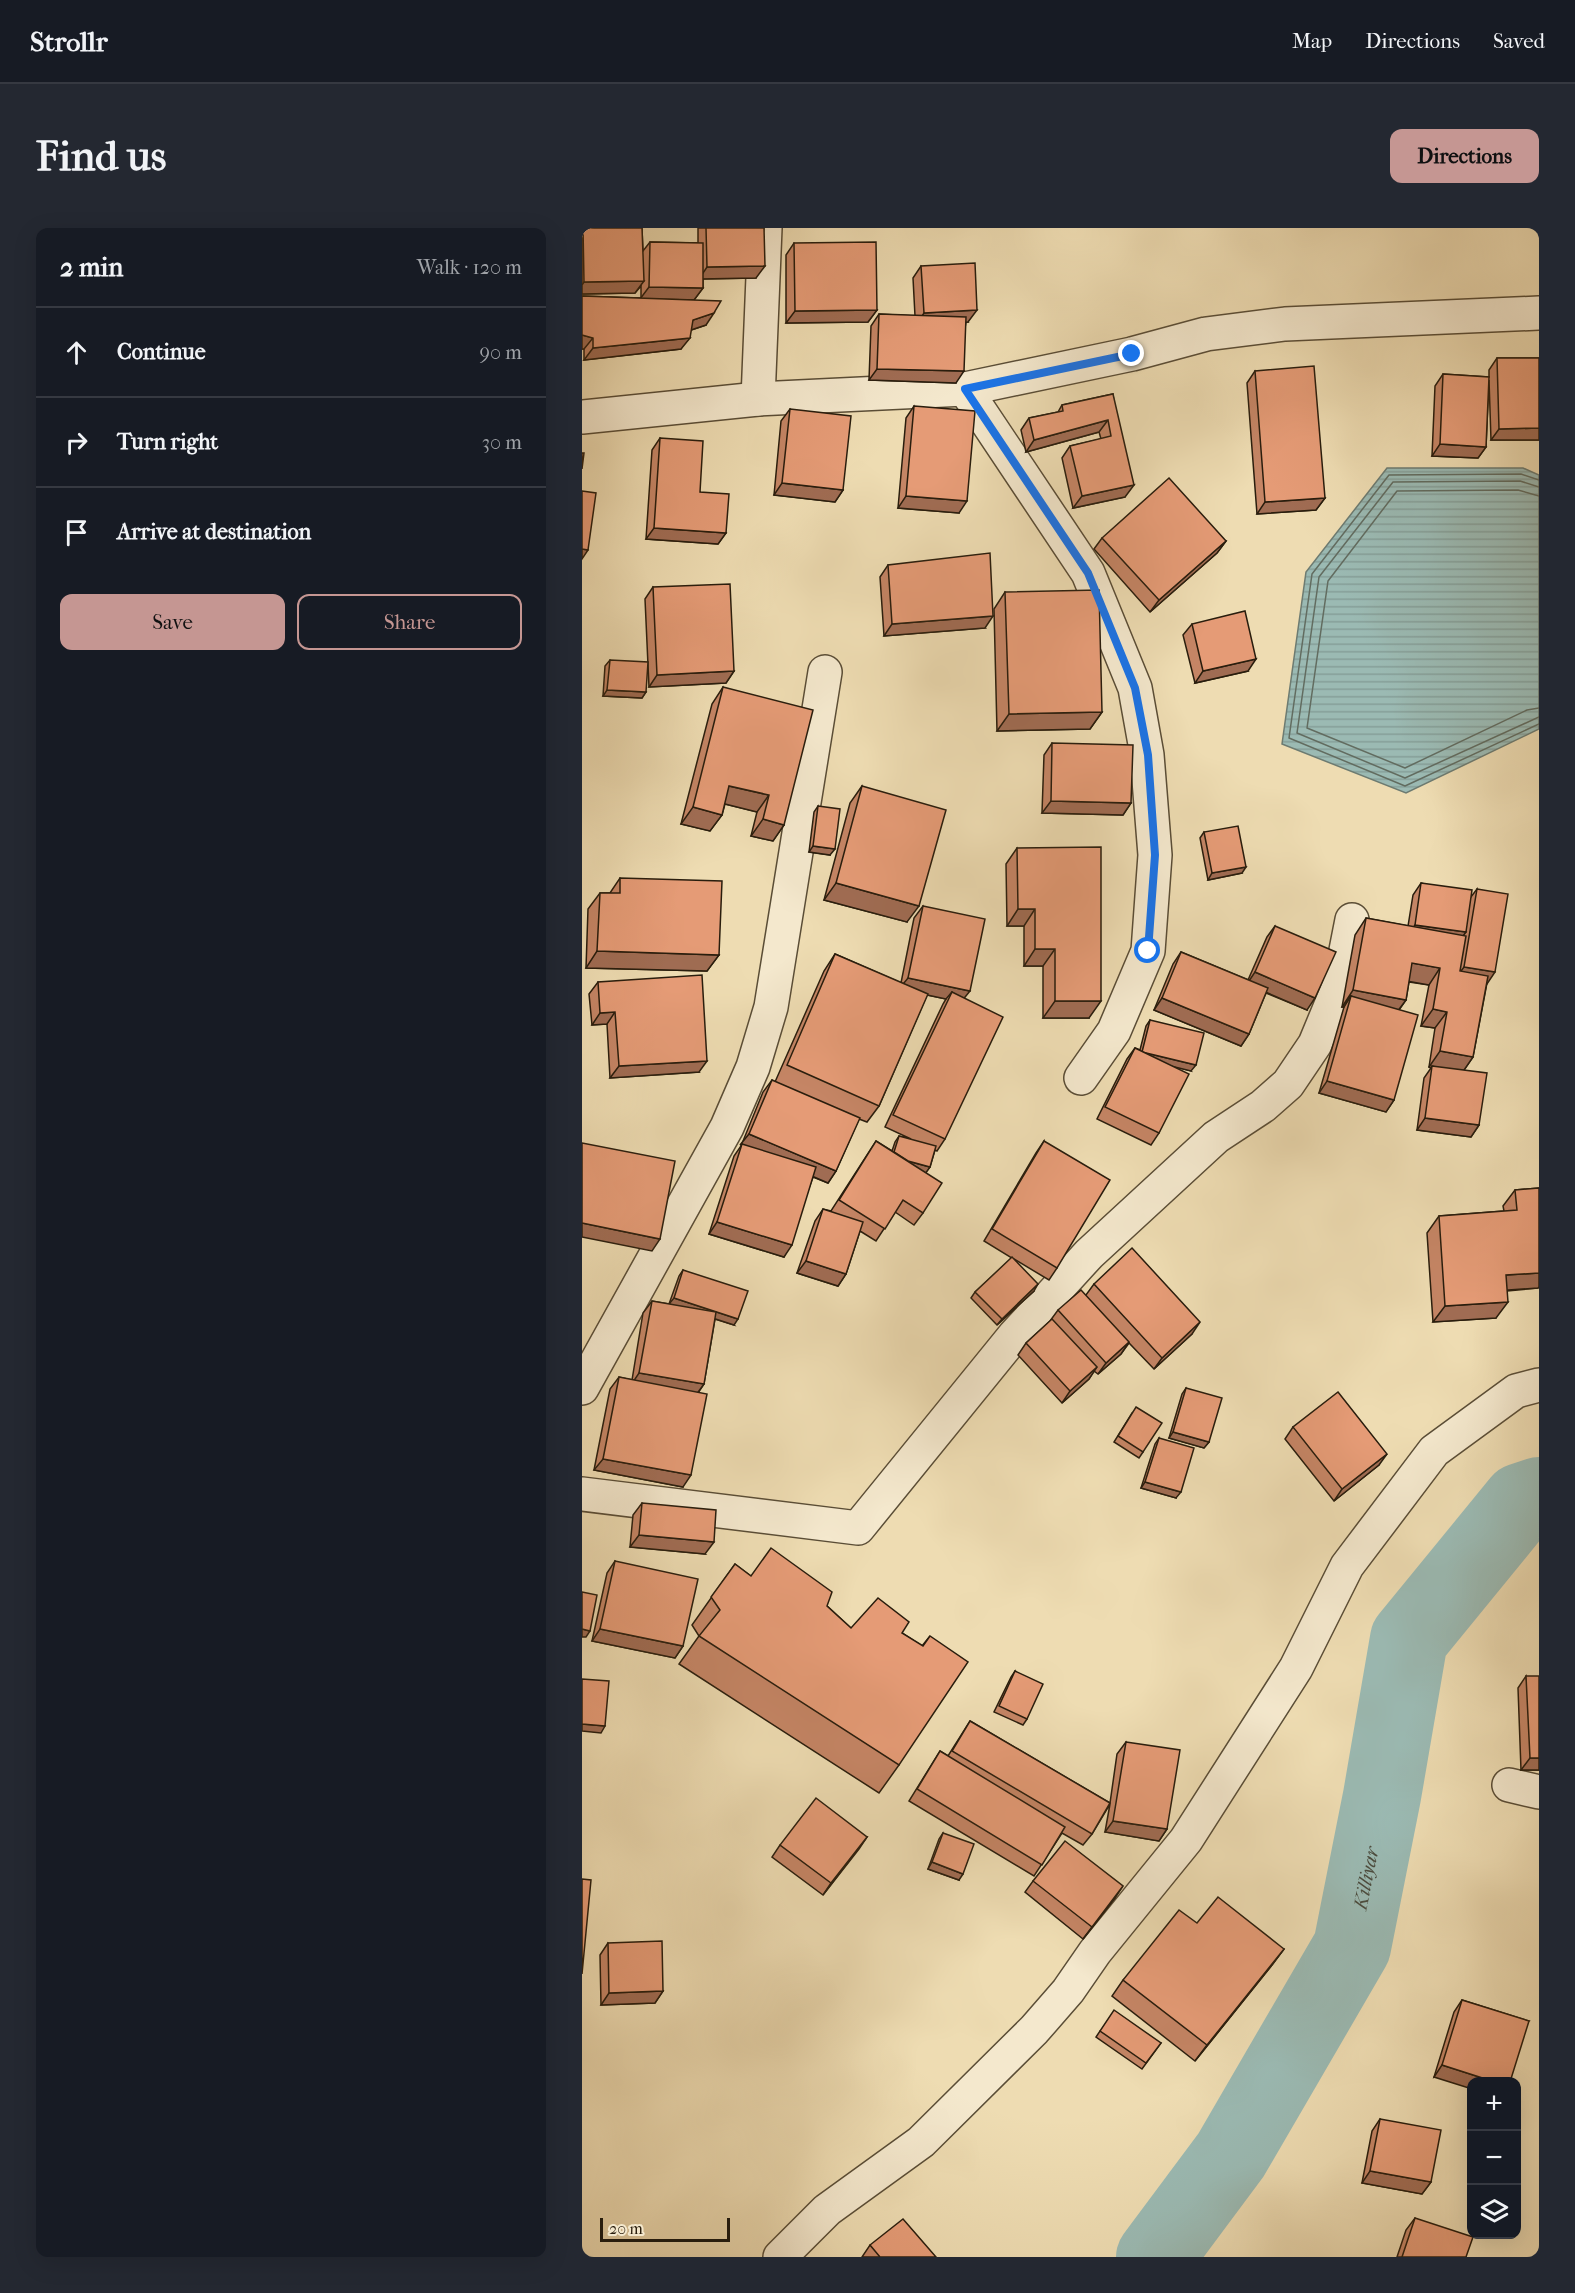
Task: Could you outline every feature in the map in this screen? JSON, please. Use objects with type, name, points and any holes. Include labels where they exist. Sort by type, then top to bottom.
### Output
[{"type":"street","points":[[758,399],[765,228]]},
{"type":"street","points":[[582,417],[758,399],[965,389],[1132,354],[1206,333],[1285,324],[1539,313]]},
{"type":"street","points":[[965,389],[1088,573],[1135,688],[1148,755],[1155,855],[1148,951],[1114,1031],[1081,1078]]},
{"type":"street","points":[[582,1388],[727,1127],[753,1067],[771,1007],[825,672]]},
{"type":"street","points":[[582,1494],[858,1528],[1014,1336],[1089,1254],[1216,1137],[1263,1106],[1288,1084],[1315,1044],[1340,986],[1352,920]]},
{"type":"street","points":[[780,2257],[827,2210],[921,2142],[1034,2030],[1068,1991],[1095,1952],[1186,1840],[1296,1668],[1347,1566],[1434,1451],[1516,1391],[1539,1385]]},
{"type":"water","points":[[1387,468],[1523,468],[1539,475],[1539,729],[1406,793],[1282,744],[1306,572]]},
{"type":"building","points":[[583,228],[642,228],[644,281],[584,282]]},
{"type":"building","points":[[706,228],[764,228],[765,266],[707,267]]},
{"type":"building","points":[[650,242],[703,243],[703,288],[649,287]]},
{"type":"building","points":[[876,242],[877,310],[795,311],[794,243]]},
{"type":"building","points":[[975,263],[977,310],[924,313],[921,266]]},
{"type":"building","points":[[582,296],[721,301],[714,313],[693,320],[690,338],[593,348],[593,338],[582,335]]},
{"type":"building","points":[[879,314],[966,317],[964,371],[877,369]]},
{"type":"building","points":[[1497,358],[1539,358],[1539,428],[1499,429]]},
{"type":"building","points":[[1314,366],[1325,498],[1265,502],[1255,371]]},
{"type":"building","points":[[1443,374],[1489,377],[1486,447],[1440,444]]},
{"type":"building","points":[[1113,394],[1134,485],[1082,496],[1070,446],[1111,436],[1108,420],[1034,440],[1029,418],[1063,411],[1062,405]]},
{"type":"building","points":[[914,406],[975,411],[967,501],[906,496]]},
{"type":"building","points":[[790,409],[851,416],[843,490],[782,483]]},
{"type":"building","points":[[660,438],[703,441],[700,492],[729,494],[726,533],[654,528]]},
{"type":"building","points":[[1169,478],[1226,541],[1159,600],[1102,538]]},
{"type":"building","points":[[582,491],[596,493],[588,550],[582,549]]},
{"type":"building","points":[[990,553],[993,616],[892,624],[888,565]]},
{"type":"building","points":[[730,584],[734,671],[657,675],[653,587]]},
{"type":"building","points":[[1099,590],[1102,712],[1009,714],[1005,592]]},
{"type":"building","points":[[1245,611],[1256,659],[1203,671],[1192,624]]},
{"type":"building","points":[[610,660],[648,662],[646,692],[607,690]]},
{"type":"building","points":[[723,687],[813,710],[784,825],[763,819],[769,795],[729,786],[722,815],[693,807]]},
{"type":"building","points":[[1052,743],[1133,745],[1131,803],[1051,801]]},
{"type":"building","points":[[862,786],[946,810],[919,906],[836,883]]},
{"type":"building","points":[[818,806],[840,809],[835,849],[813,846]]},
{"type":"building","points":[[1238,826],[1246,867],[1212,873],[1204,832]]},
{"type":"building","points":[[1101,847],[1101,1001],[1055,1001],[1055,949],[1035,949],[1035,909],[1018,909],[1017,848]]},
{"type":"building","points":[[620,878],[722,881],[719,955],[597,951],[600,893],[620,893]]},
{"type":"building","points":[[1421,883],[1472,890],[1466,932],[1415,925]]},
{"type":"building","points":[[1477,889],[1508,894],[1495,972],[1464,967]]},
{"type":"building","points":[[923,906],[985,919],[970,991],[908,978]]},
{"type":"building","points":[[1366,918],[1466,936],[1460,971],[1488,976],[1473,1057],[1440,1051],[1447,1012],[1433,1009],[1440,968],[1412,963],[1406,1000],[1353,990]]},
{"type":"building","points":[[1275,926],[1336,952],[1315,998],[1255,972]]},
{"type":"building","points":[[1181,952],[1268,988],[1249,1034],[1162,998]]},
{"type":"building","points":[[835,954],[928,994],[879,1106],[787,1065]]},
{"type":"building","points":[[702,975],[707,1061],[619,1066],[615,1012],[600,1013],[598,982]]},
{"type":"building","points":[[952,992],[1003,1017],[945,1139],[893,1115]]},
{"type":"building","points":[[1351,996],[1418,1015],[1394,1100],[1327,1081]]},
{"type":"building","points":[[1150,1020],[1204,1033],[1196,1065],[1142,1052]]},
{"type":"building","points":[[1135,1048],[1189,1074],[1159,1133],[1105,1107]]},
{"type":"building","points":[[1432,1066],[1487,1073],[1479,1125],[1425,1118]]},
{"type":"building","points":[[772,1080],[860,1118],[836,1171],[749,1134]]},
{"type":"building","points":[[899,1136],[936,1146],[930,1167],[908,1161],[894,1152]]},
{"type":"building","points":[[876,1141],[942,1183],[923,1213],[903,1200],[885,1229],[839,1200]]},
{"type":"building","points":[[1044,1141],[1110,1180],[1057,1268],[992,1229]]},
{"type":"building","points":[[582,1143],[675,1161],[660,1239],[582,1223]]},
{"type":"building","points":[[742,1144],[816,1167],[792,1245],[717,1222]]},
{"type":"building","points":[[1539,1188],[1539,1273],[1506,1275],[1508,1302],[1445,1306],[1439,1216],[1517,1210],[1515,1190]]},
{"type":"building","points":[[823,1209],[863,1222],[846,1274],[806,1261]]},
{"type":"building","points":[[1132,1248],[1200,1322],[1162,1358],[1094,1284]]},
{"type":"building","points":[[1012,1257],[1038,1284],[1002,1319],[975,1292]]},
{"type":"building","points":[[683,1270],[748,1291],[738,1319],[674,1298]]},
{"type":"building","points":[[1081,1290],[1129,1342],[1106,1363],[1058,1310]]},
{"type":"building","points":[[652,1301],[716,1312],[704,1384],[639,1373]]},
{"type":"building","points":[[1052,1319],[1097,1367],[1070,1391],[1026,1343]]},
{"type":"building","points":[[619,1377],[707,1394],[691,1475],[603,1459]]},
{"type":"building","points":[[1186,1388],[1222,1398],[1209,1442],[1173,1432]]},
{"type":"building","points":[[1338,1392],[1387,1454],[1342,1489],[1293,1427]]},
{"type":"building","points":[[1136,1407],[1162,1423],[1143,1452],[1118,1436]]},
{"type":"building","points":[[1159,1438],[1194,1448],[1181,1492],[1145,1482]]},
{"type":"building","points":[[642,1503],[716,1510],[714,1542],[639,1535]]},
{"type":"building","points":[[771,1548],[832,1592],[827,1606],[851,1628],[878,1598],[909,1622],[902,1633],[923,1646],[930,1636],[968,1662],[899,1765],[699,1636],[720,1610],[711,1597],[735,1564],[751,1576]]},
{"type":"building","points":[[615,1561],[698,1579],[683,1646],[600,1629]]},
{"type":"building","points":[[582,1592],[597,1595],[590,1631],[582,1629]]},
{"type":"building","points":[[1015,1671],[1043,1684],[1027,1719],[999,1706]]},
{"type":"building","points":[[1526,1676],[1539,1676],[1539,1758],[1530,1758]]},
{"type":"building","points":[[582,1679],[609,1681],[605,1726],[582,1724]]},
{"type":"building","points":[[970,1721],[1110,1803],[1092,1834],[952,1751]]},
{"type":"building","points":[[1126,1742],[1180,1750],[1167,1829],[1113,1821]]},
{"type":"building","points":[[940,1751],[1065,1827],[1042,1865],[917,1789]]},
{"type":"building","points":[[816,1798],[867,1837],[831,1883],[780,1845]]},
{"type":"building","points":[[943,1833],[974,1844],[963,1874],[932,1862]]},
{"type":"building","points":[[1065,1841],[1123,1886],[1092,1927],[1033,1881]]},
{"type":"building","points":[[582,1879],[591,1880],[582,1974]]},
{"type":"building","points":[[1218,1897],[1284,1949],[1207,2045],[1123,1980],[1179,1910],[1197,1923]]},
{"type":"building","points":[[662,1941],[663,1991],[609,1993],[608,1943]]},
{"type":"building","points":[[1462,2000],[1529,2021],[1512,2077],[1479,2077],[1442,2065]]},
{"type":"building","points":[[1114,2010],[1161,2043],[1146,2063],[1100,2031]]},
{"type":"building","points":[[1380,2119],[1441,2130],[1431,2182],[1370,2171]]},
{"type":"building","points":[[1415,2218],[1467,2235],[1467,2239],[1472,2239],[1466,2257],[1402,2257]]},
{"type":"building","points":[[903,2219],[936,2257],[880,2257],[870,2245]]},
{"type":"waterway","name":"Killiyar","points":[[1155,2257],[1231,2155],[1352,1947],[1382,1796],[1409,1639],[1521,1502],[1539,1496]]},
{"type":"route","points":[[1132,354],[965,389],[1088,573],[1135,688],[1148,755],[1155,855],[1148,951]]}]
